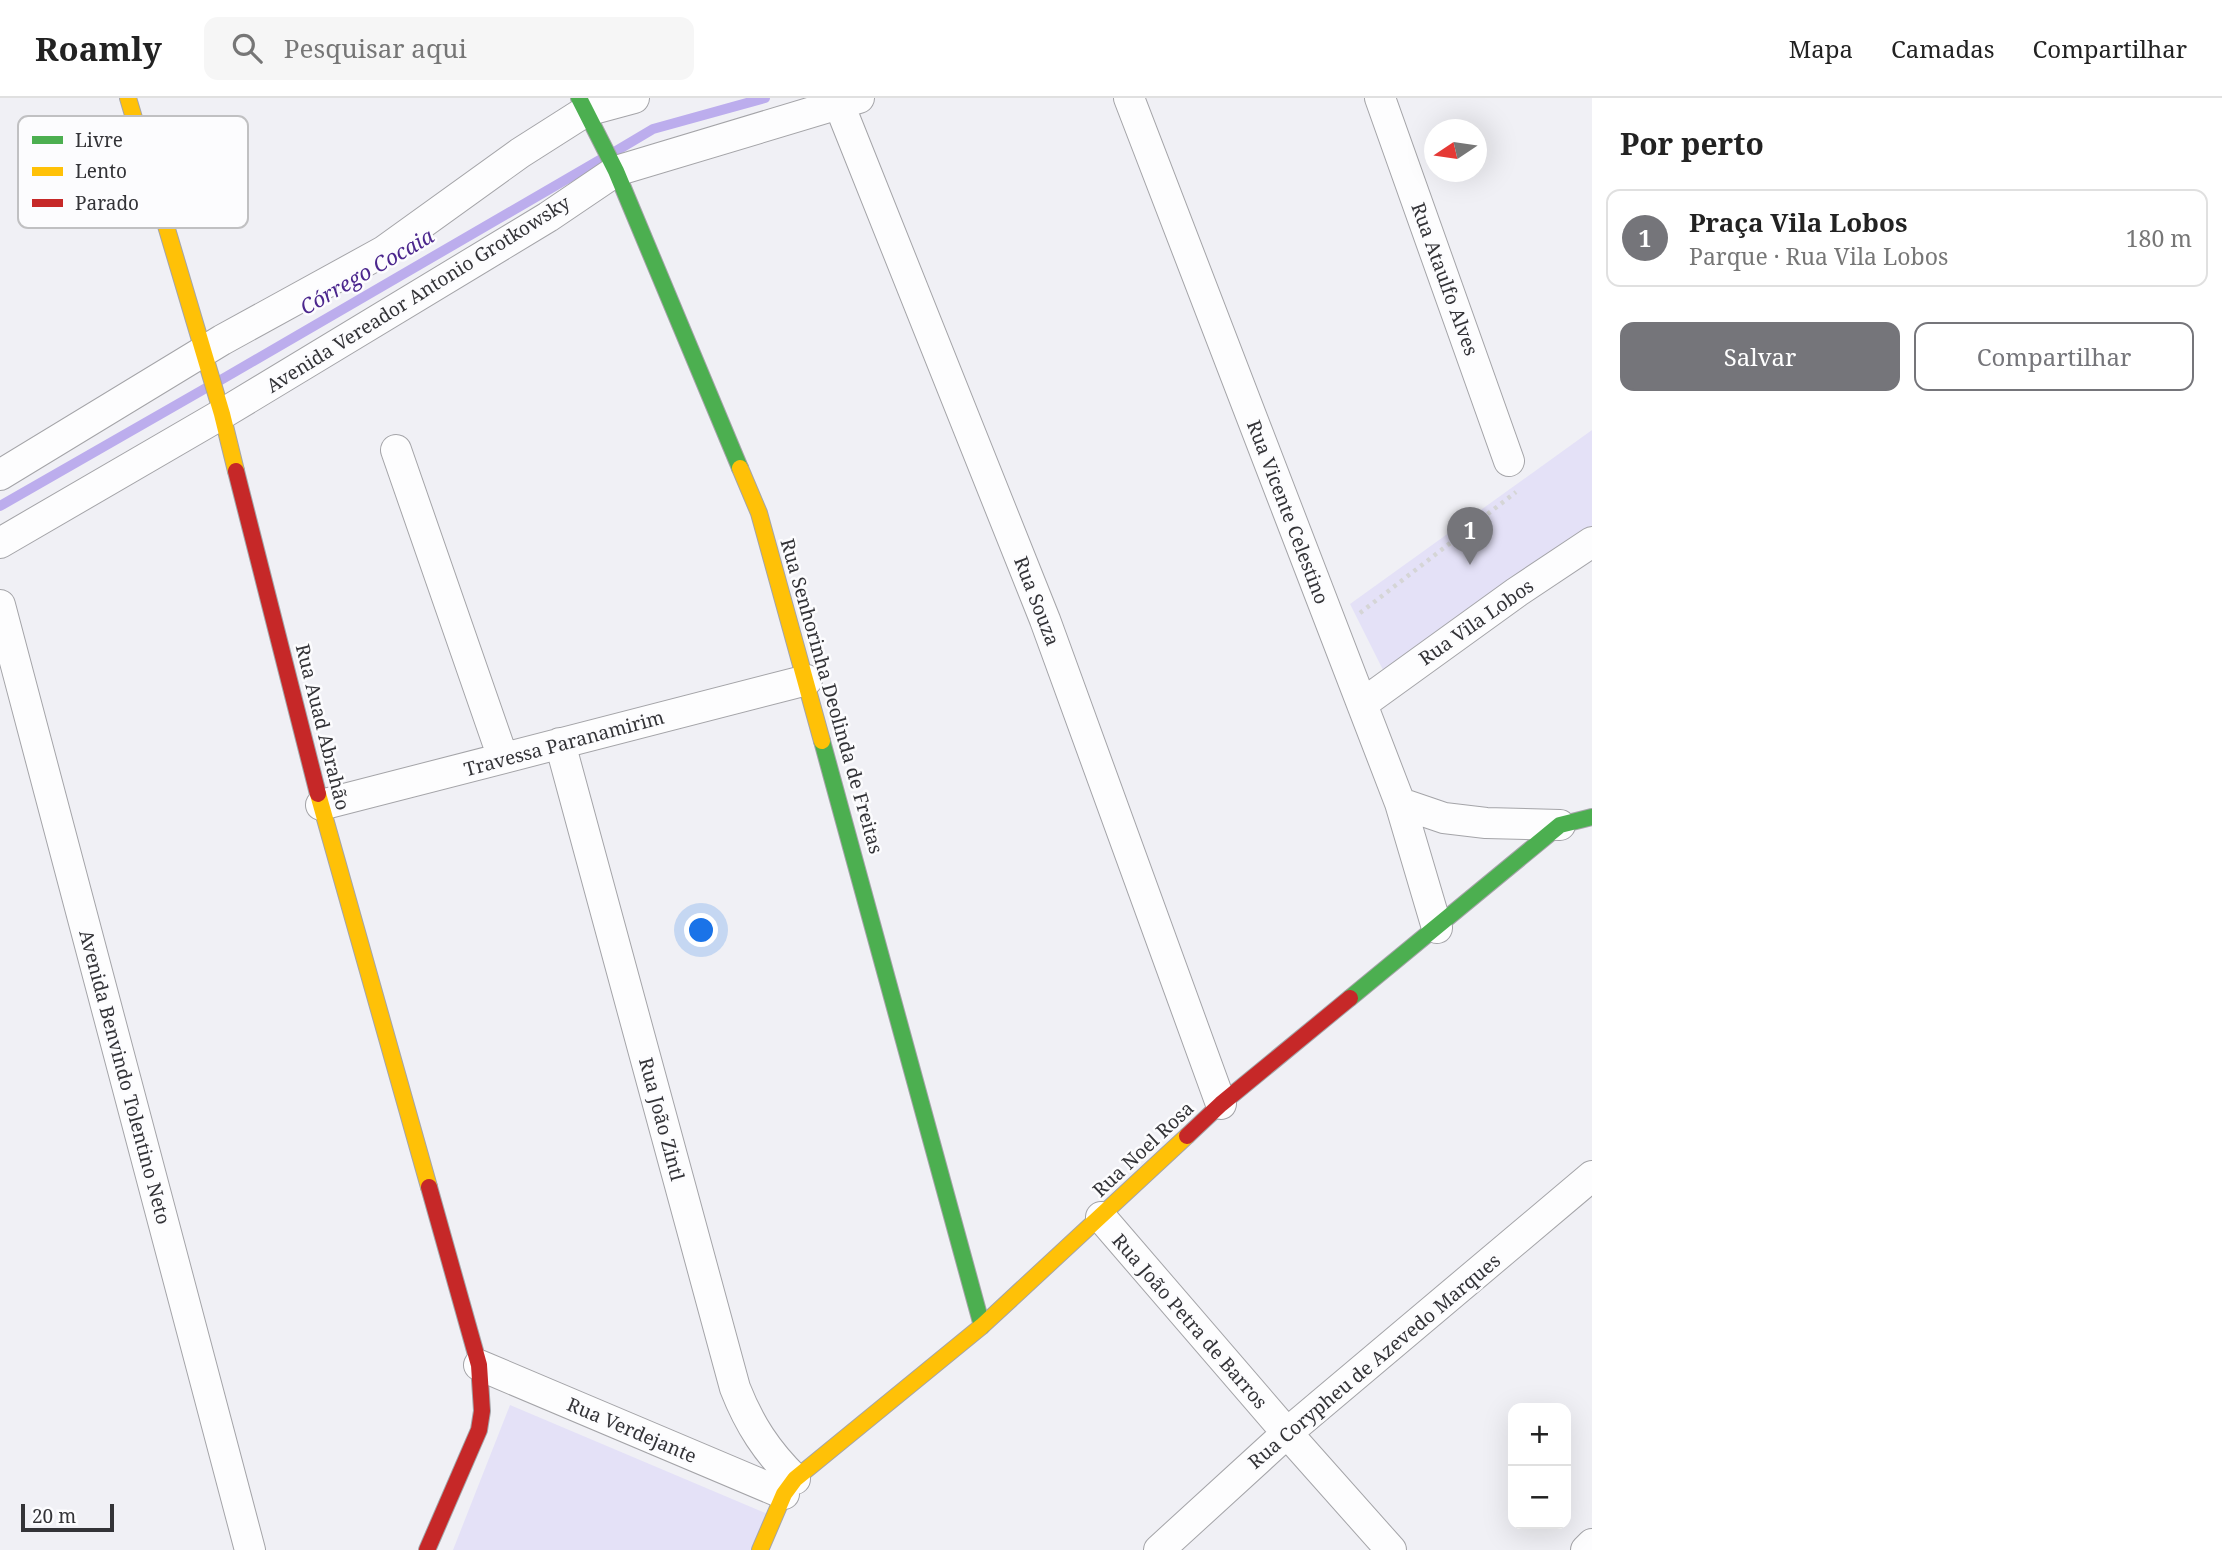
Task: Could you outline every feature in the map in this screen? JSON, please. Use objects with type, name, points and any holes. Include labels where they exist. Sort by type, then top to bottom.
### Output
[{"type":"street","name":"Rua Auad Abrahão","points":[[128,98],[133,116]]},
{"type":"street","points":[[0,475],[206,360],[286,303],[384,250],[520,153],[586,110],[634,98]]},
{"type":"street","name":"Rua Vicente Celestino","points":[[1129,98],[1400,803],[1437,928]]},
{"type":"street","name":"Rua Ataulfo Alves","points":[[1380,98],[1509,461]]},
{"type":"street","name":"Avenida Vereador Antonio Grotkowsky","points":[[0,543],[220,407],[548,217],[613,164],[849,101]]},
{"type":"street","name":"Rua Souza","points":[[849,101],[1045,620],[1221,1104]]},
{"type":"street","name":"Rua Senhorinha Deolinda de Freitas","points":[[586,110],[613,164],[759,513],[807,680],[982,1326]]},
{"type":"street","name":"Rua Auad Abrahão","points":[[167,228],[220,407],[321,805],[479,1365],[482,1411],[479,1430],[427,1550]]},
{"type":"street","points":[[396,450],[503,758]]},
{"type":"street","name":"Rua Vila Lobos","points":[[1362,704],[1517,592],[1592,542]]},
{"type":"street","name":"Avenida Benvindo Tolentino Neto","points":[[0,605],[250,1550]]},
{"type":"street","name":"Travessa Paranamirim","points":[[321,805],[807,680]]},
{"type":"street","name":"Rua João Zintl","points":[[560,743],[735,1388],[744,1413],[790,1486]]},
{"type":"street","points":[[1400,803],[1444,818],[1486,823],[1560,825]]},
{"type":"street","name":"Rua Noel Rosa","points":[[760,1550],[790,1486],[982,1326],[1221,1104],[1560,825],[1592,817]]},
{"type":"street","name":"Rua Corypheu de Azevedo Marques","points":[[1159,1550],[1287,1433],[1592,1176]]},
{"type":"street","name":"Rua João Petra de Barros","points":[[1101,1217],[1391,1550]]},
{"type":"street","name":"Rua Verdejante","points":[[479,1365],[790,1486]]},
{"type":"street","points":[[1586,1550],[1592,1544]]},
{"type":"path","points":[[1334,632],[1521,488],[1509,461]]},
{"type":"shaded area","points":[[1592,430],[1592,526],[1384,672],[1350,604]]},
{"type":"shaded area","points":[[510,1405],[770,1515],[754,1550],[453,1550]]},
{"type":"waterway","name":"Córrego Cocaia","points":[[616,151],[653,129],[765,98]]},
{"type":"waterway","name":"Córrego Cocaia","points":[[219,381],[603,158]]},
{"type":"waterway","name":"Córrego Cocaia","points":[[0,506],[206,388]]},
{"type":"traffic: fast","points":[[579,98],[616,171],[740,468]]},
{"type":"traffic: fast","points":[[822,741],[982,1326]]},
{"type":"traffic: fast","points":[[1350,998],[1560,825],[1592,817]]},
{"type":"traffic: slow","points":[[128,98],[133,116]]},
{"type":"traffic: slow","points":[[167,228],[222,414],[236,471]]},
{"type":"traffic: slow","points":[[740,468],[759,513],[822,741]]},
{"type":"traffic: slow","points":[[318,794],[429,1187]]},
{"type":"traffic: slow","points":[[760,1550],[784,1494],[795,1479],[982,1326],[1187,1136]]},
{"type":"traffic: jam","points":[[236,471],[318,794]]},
{"type":"traffic: jam","points":[[1187,1136],[1221,1104],[1350,998]]},
{"type":"traffic: jam","points":[[427,1550],[479,1430],[482,1411],[479,1365],[429,1187]]},
{"type":"place","name":"Praça Vila Lobos","points":[[1470,565]]}]
